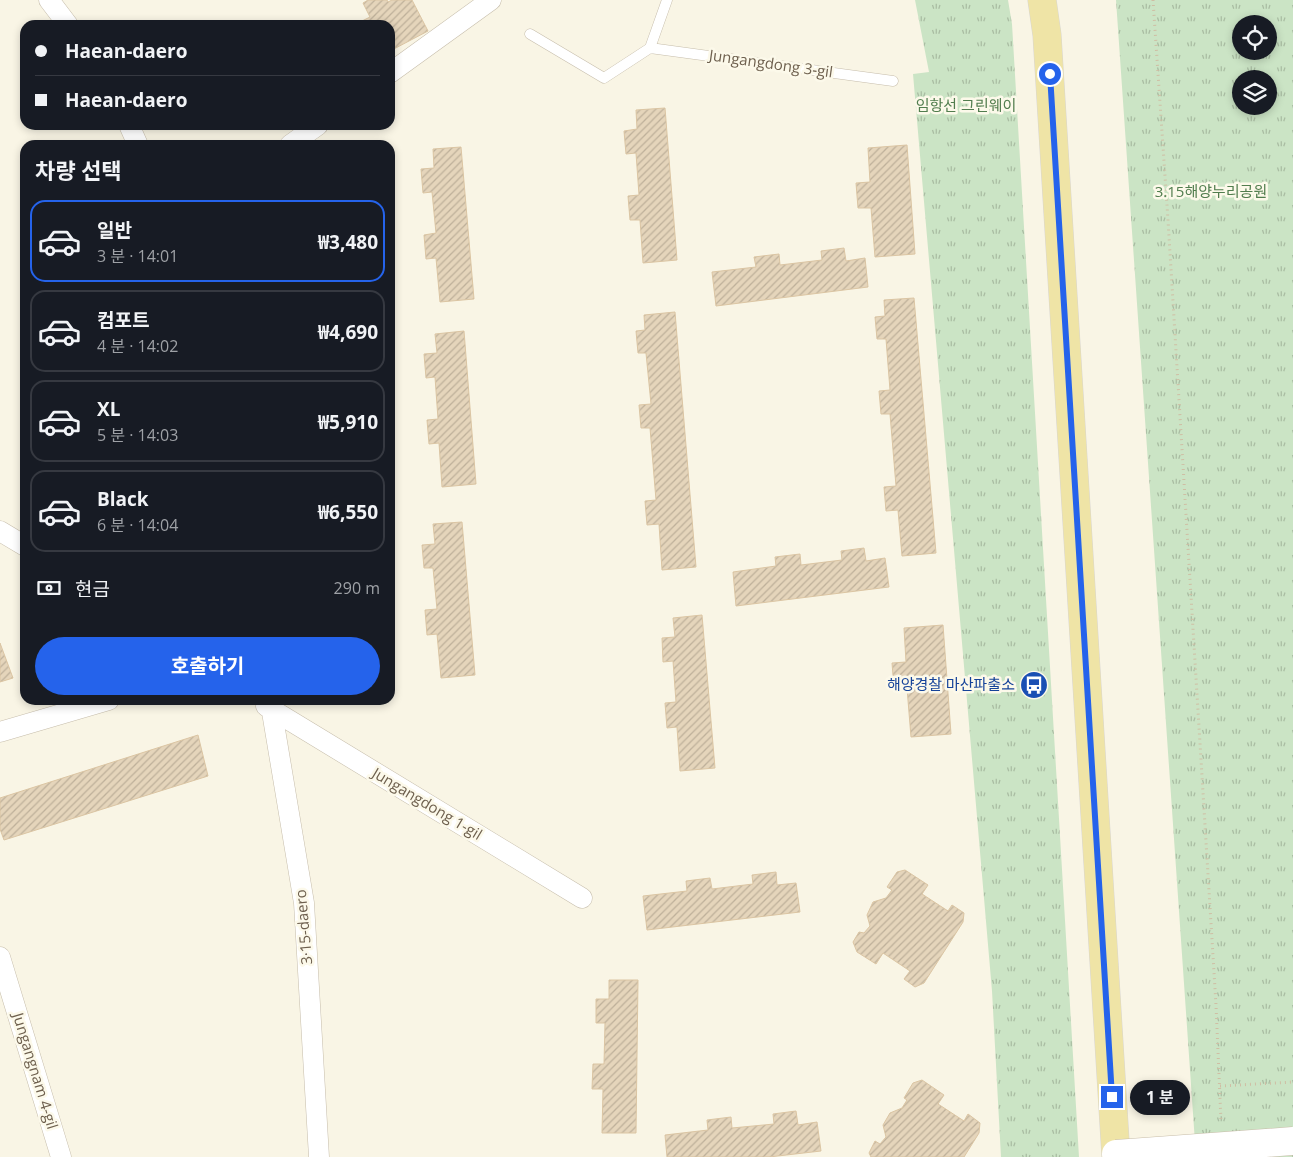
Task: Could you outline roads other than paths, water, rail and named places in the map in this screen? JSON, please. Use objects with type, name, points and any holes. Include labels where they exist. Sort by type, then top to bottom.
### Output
[{"type":"main road","points":[[1042,0],[1047,35],[1116,1155],[1293,1141]]},
{"type":"street","points":[[50,0],[64,20]]},
{"type":"street","points":[[395,69],[491,0]]},
{"type":"street","points":[[297,140],[311,130]]},
{"type":"street","points":[[0,530],[20,543]]},
{"type":"street","points":[[0,732],[92,705]]},
{"type":"street","name":"3·15-daero","points":[[267,705],[304,903],[319,1157]]},
{"type":"street","name":"Jungangdong 1-gil","points":[[269,705],[582,898]]},
{"type":"street","name":"Jungangnam 4-gil","points":[[0,957],[3,978],[61,1157]]},
{"type":"lane","points":[[530,34],[604,78],[650,48],[667,0]]},
{"type":"lane","name":"Jungangdong 3-gil","points":[[650,48],[893,81]]},
{"type":"place","name":"해양경찰 마산파출소","points":[[1034,685]]},
{"type":"park label","name":"임항선 그린웨이","points":[[966,106]]},
{"type":"park label","name":"3.15해양누리공원","points":[[1211,192]]}]
